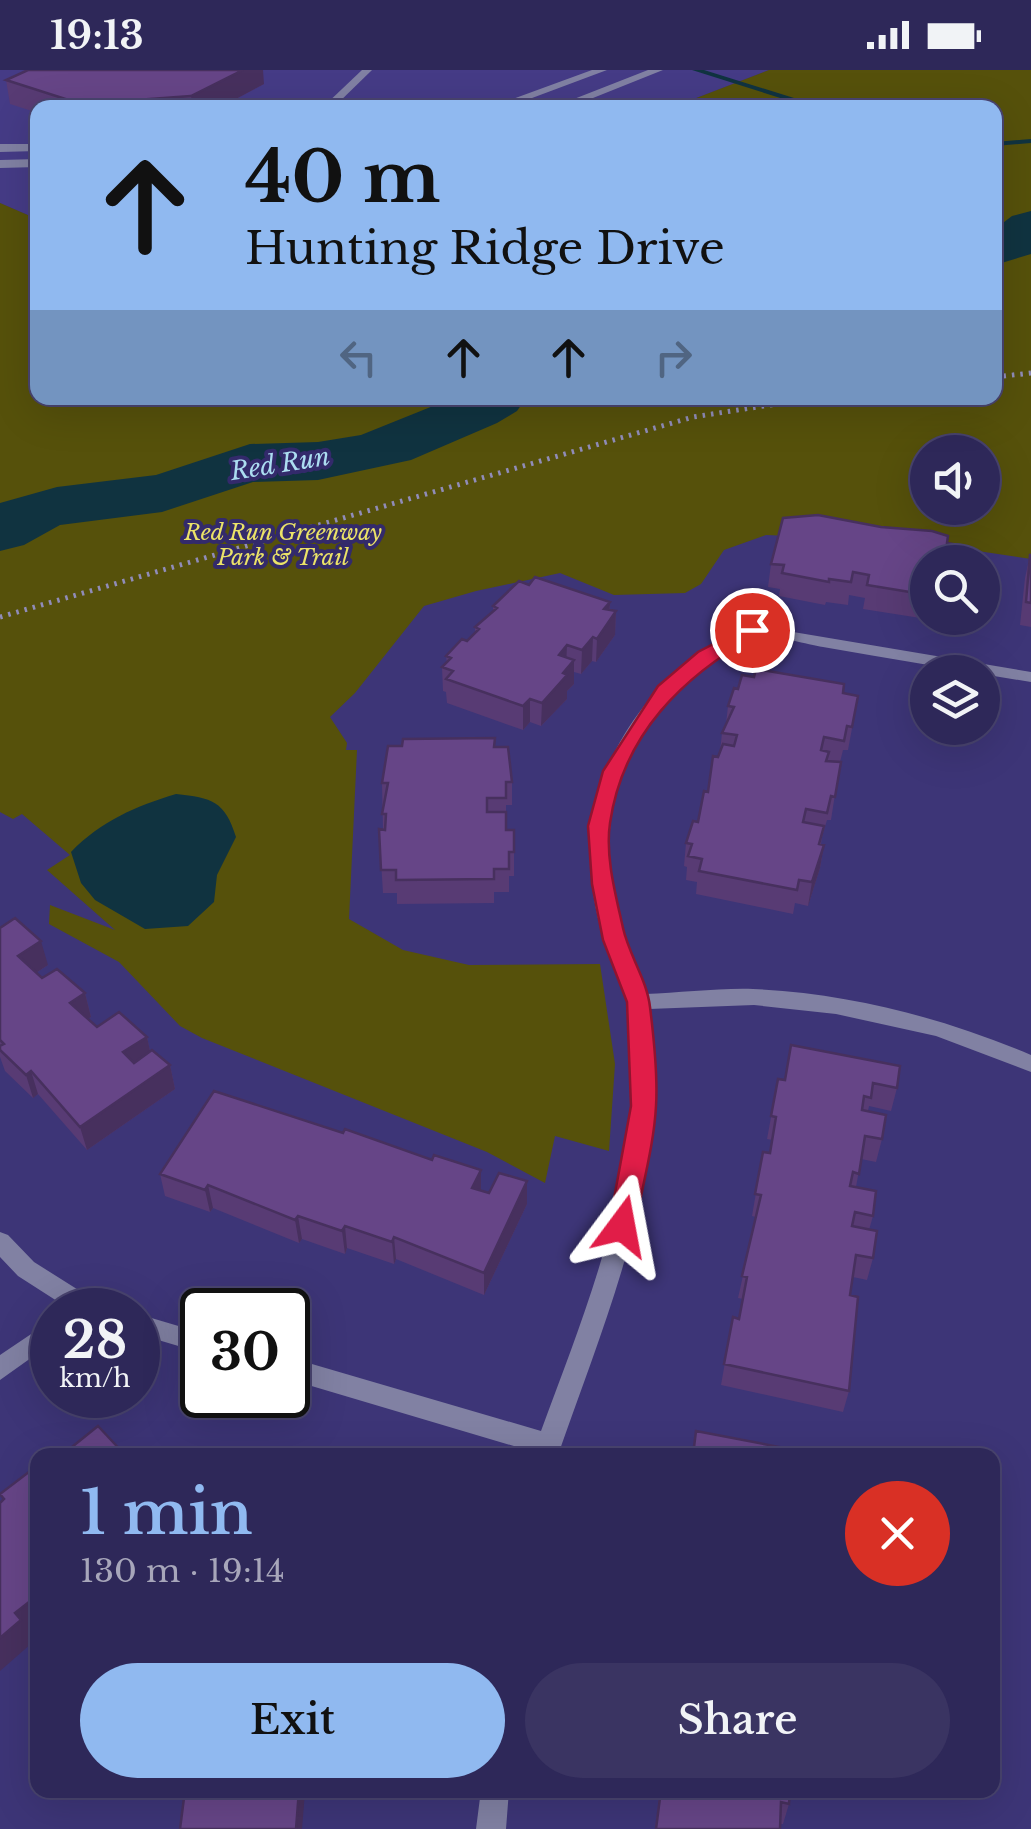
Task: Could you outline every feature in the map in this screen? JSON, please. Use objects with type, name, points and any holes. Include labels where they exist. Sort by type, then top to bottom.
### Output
[{"type":"street","points":[[516,100],[602,70]]},
{"type":"street","points":[[577,100],[658,70]]},
{"type":"street","points":[[0,148],[30,147]]},
{"type":"street","points":[[0,164],[30,164]]},
{"type":"street","points":[[546,1448],[604,1290],[631,1193],[644,1106],[638,1002],[614,940],[602,884],[599,826],[613,771],[635,730],[665,690],[705,656],[752,630],[1031,677]]},
{"type":"street","points":[[638,1002],[768,998],[868,1014],[953,1034],[1031,1064]]},
{"type":"street","points":[[0,1242],[26,1269],[54,1288]]},
{"type":"street","points":[[0,1369],[30,1346]]},
{"type":"street","points":[[310,1375],[543,1448]]},
{"type":"street","points":[[491,1829],[494,1798]]},
{"type":"lane","points":[[336,100],[367,70]]},
{"type":"path","points":[[1002,376],[1031,373]]},
{"type":"path","points":[[0,617],[693,416],[768,405]]},
{"type":"shaded area","points":[[0,70],[769,70],[691,100],[30,100],[30,216],[0,203]]},
{"type":"green space","name":"Red Run Greenway Park & Trail","points":[[769,70],[1031,70],[1031,559],[1000,554],[1000,545],[766,535],[724,550],[701,584],[685,593],[614,595],[560,573],[476,591],[424,606],[355,693],[330,717],[347,743],[346,750],[357,750],[349,919],[403,950],[469,965],[600,964],[615,1064],[609,1151],[555,1136],[545,1183],[487,1152],[180,1026],[119,962],[49,924],[50,905],[115,930],[47,870],[70,855],[22,814],[13,819],[0,812],[0,203],[30,216],[30,405],[1002,405],[1002,100],[691,100]]},
{"type":"water","points":[[176,794],[199,797],[222,809],[236,837],[217,875],[214,902],[188,926],[145,929],[95,900],[81,883],[71,852],[120,816]]},
{"type":"building","points":[[28,70],[243,70],[191,96],[136,100],[68,100],[6,80]]},
{"type":"building","points":[[818,515],[881,527],[932,531],[948,536],[947,543],[959,545],[910,545],[910,592],[867,585],[869,575],[853,572],[851,582],[829,582],[782,573],[784,565],[771,564],[783,518]]},
{"type":"building","points":[[1031,555],[1031,603],[1026,602]]},
{"type":"building","points":[[535,577],[610,602],[604,609],[616,611],[597,639],[593,637],[582,650],[567,645],[559,655],[574,660],[563,673],[567,675],[542,703],[530,699],[523,706],[446,679],[453,671],[442,667],[451,658],[446,656],[462,639],[467,641],[479,629],[475,627],[519,581],[529,585]]},
{"type":"building","points":[[756,669],[844,684],[843,693],[858,696],[852,727],[847,726],[844,741],[824,737],[821,750],[829,752],[826,761],[841,762],[835,797],[831,796],[827,813],[806,809],[803,822],[824,826],[819,844],[824,845],[812,882],[799,880],[797,890],[699,871],[702,859],[688,856],[692,844],[686,843],[693,821],[698,822],[704,791],[708,792],[713,756],[718,757],[723,744],[734,746],[737,735],[722,733],[734,707],[728,706],[734,688],[738,689],[742,675],[754,677]]},
{"type":"building","points":[[495,738],[494,747],[508,747],[512,782],[506,782],[506,798],[487,798],[487,812],[506,812],[506,830],[514,830],[509,869],[494,869],[494,879],[396,880],[396,870],[381,870],[379,829],[385,830],[386,814],[382,814],[388,783],[382,783],[388,746],[402,746],[403,739]]},
{"type":"building","points":[[15,918],[41,941],[18,956],[42,978],[57,969],[85,993],[70,1003],[97,1027],[119,1012],[147,1037],[123,1052],[134,1063],[152,1050],[170,1065],[80,1127],[31,1071],[26,1075],[0,1050],[4,1044],[0,1040],[0,928]]},
{"type":"building","points":[[791,1045],[900,1066],[897,1088],[873,1083],[871,1098],[864,1096],[862,1110],[886,1115],[882,1139],[865,1136],[859,1174],[853,1172],[850,1186],[876,1191],[873,1216],[855,1212],[852,1226],[877,1231],[873,1258],[856,1255],[850,1295],[858,1297],[849,1391],[724,1364],[733,1317],[739,1319],[747,1277],[742,1276],[761,1195],[755,1194],[763,1152],[770,1153],[778,1079],[785,1080]]},
{"type":"building","points":[[214,1091],[343,1133],[345,1129],[432,1160],[434,1155],[481,1170],[472,1188],[489,1193],[499,1173],[527,1181],[484,1273],[394,1237],[392,1242],[345,1226],[342,1231],[298,1216],[295,1220],[208,1185],[205,1190],[160,1174]]},
{"type":"building","points":[[98,1426],[118,1448],[71,1448]]},
{"type":"building","points":[[696,1431],[785,1448],[694,1448]]},
{"type":"building","points":[[30,1471],[30,1601],[15,1613],[21,1620],[0,1638],[0,1503],[4,1499],[0,1494]]},
{"type":"building","points":[[184,1798],[298,1798],[296,1829],[180,1829]]},
{"type":"building","points":[[660,1798],[789,1798],[789,1804],[781,1802],[780,1829],[656,1829]]},
{"type":"waterway","points":[[696,70],[793,100]]},
{"type":"waterway","points":[[1002,143],[1031,141]]},
{"type":"waterway","name":"Red Run","points":[[1002,246],[1031,227]]},
{"type":"waterway","name":"Red Run","points":[[0,531],[57,506],[162,493],[250,463],[318,461],[389,447],[483,405]]},
{"type":"route","points":[[622,1226],[644,1106],[638,1002],[614,940],[602,884],[599,826],[613,771],[635,730],[665,690],[705,656],[752,630]]}]
